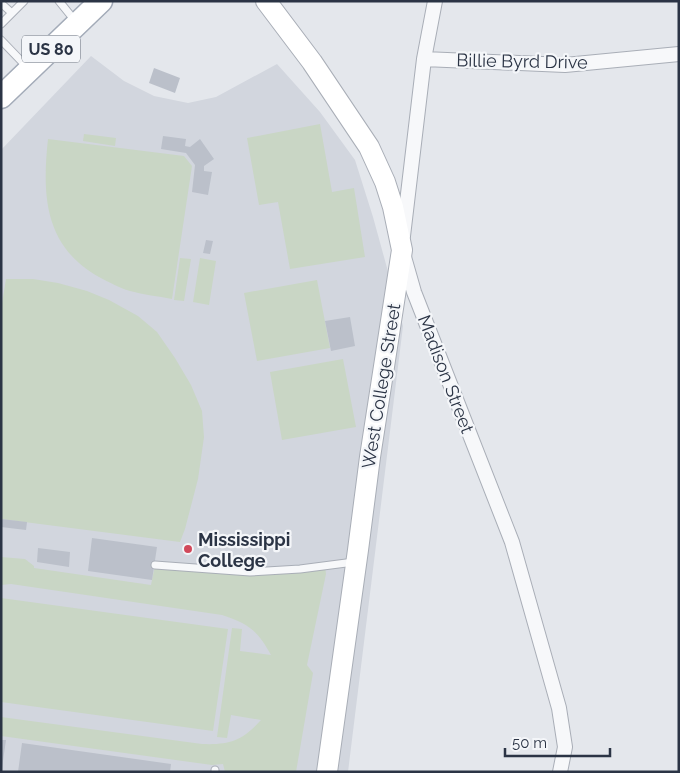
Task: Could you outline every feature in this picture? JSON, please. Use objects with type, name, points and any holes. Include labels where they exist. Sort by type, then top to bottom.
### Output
[{"type":"main road","name":"US 80","points":[[1,97],[84,15],[101,1]]},
{"type":"street","name":"Madison Street","points":[[266,1],[312,62],[369,147],[385,182],[414,292],[512,542],[559,708],[565,747],[560,772]]},
{"type":"street","name":"West College Street","points":[[327,772],[370,456],[402,250],[424,59],[435,1]]},
{"type":"street","name":"Billie Byrd Drive","points":[[424,59],[565,65],[679,54]]},
{"type":"lane","points":[[1,24],[24,1]]},
{"type":"lane","points":[[59,1],[84,15]]},
{"type":"lane","points":[[3,5],[12,13]]},
{"type":"lane","points":[[1,40],[30,70]]},
{"type":"lane","points":[[155,564],[250,572],[300,569],[356,562]]},
{"type":"shaded area","name":"Mississippi College","points":[[91,56],[124,81],[154,96],[188,103],[216,97],[277,64],[320,112],[355,160],[403,326],[348,772],[1,772],[1,150]]},
{"type":"green space","points":[[320,124],[332,192],[354,188],[365,257],[290,269],[278,202],[259,205],[247,138]]},
{"type":"green space","points":[[84,134],[116,138],[115,146],[83,141]]},
{"type":"green space","points":[[48,139],[184,156],[192,166],[172,299],[118,287],[99,277],[81,264],[67,250],[57,234],[47,199],[46,160]]},
{"type":"green space","points":[[180,258],[191,259],[184,301],[174,300]]},
{"type":"green space","points":[[200,258],[216,261],[209,305],[193,302]]},
{"type":"green space","points":[[6,279],[33,279],[58,283],[87,291],[109,300],[138,316],[157,332],[175,358],[191,385],[202,411],[204,437],[198,479],[180,542],[1,519],[1,309]]},
{"type":"green space","points":[[317,280],[330,348],[257,361],[244,293]]},
{"type":"green space","points":[[343,359],[356,427],[282,440],[270,372]]},
{"type":"green space","points":[[1,557],[25,559],[34,568],[151,585],[155,565],[250,572],[325,566],[326,574],[307,665],[313,673],[296,772],[225,772],[223,764],[212,765],[1,736],[1,717],[202,744],[220,744],[235,740],[248,733],[261,720],[231,715],[227,738],[217,737],[232,628],[242,629],[240,651],[271,655],[261,639],[251,629],[222,615],[11,584],[1,585]]},
{"type":"green space","points":[[1,598],[228,629],[213,731],[1,702]]},
{"type":"building","points":[[154,68],[180,78],[175,93],[149,83]]},
{"type":"building","points":[[163,136],[186,139],[185,146],[190,147],[200,139],[214,159],[204,166],[204,171],[212,172],[208,195],[192,192],[195,165],[186,153],[161,149]]},
{"type":"building","points":[[206,240],[213,241],[210,254],[203,253]]},
{"type":"building","points":[[350,317],[355,346],[331,351],[325,321]]},
{"type":"building","points":[[1,519],[27,522],[26,530],[1,527]]},
{"type":"building","points":[[92,538],[157,547],[152,580],[88,571]]},
{"type":"building","points":[[38,548],[70,552],[69,567],[37,562]]},
{"type":"building","points":[[1,740],[6,740],[2,768],[1,767]]},
{"type":"building","points":[[22,743],[171,764],[170,772],[18,772]]},
{"type":"place","name":"Mississippi College","points":[[188,549]]}]
